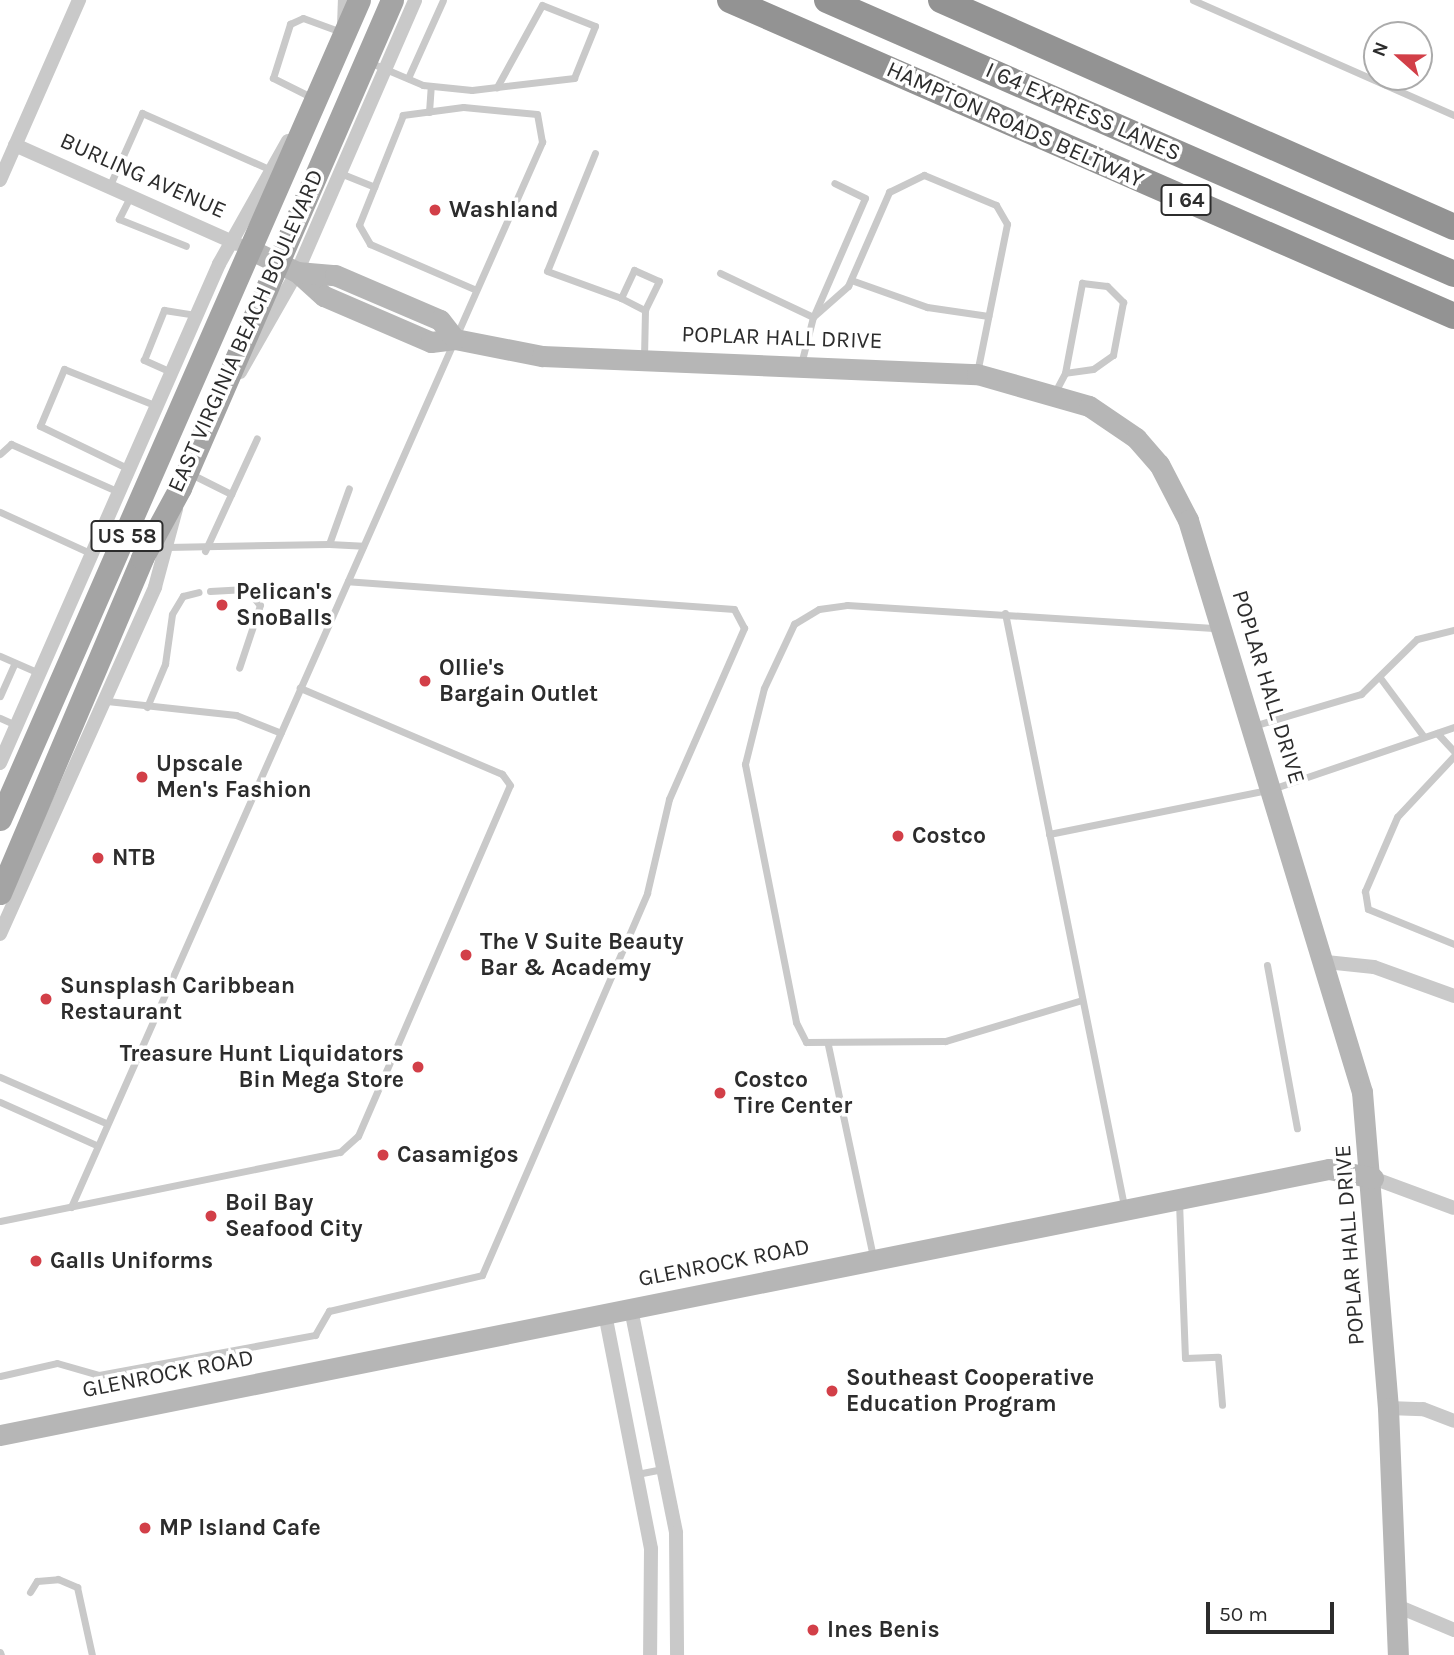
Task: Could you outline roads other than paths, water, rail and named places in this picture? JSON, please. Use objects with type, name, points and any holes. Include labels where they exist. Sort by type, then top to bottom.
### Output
[{"type":"highway","name":"HAMPTON ROADS BELTWAY","points":[[730,0],[1454,316]]},
{"type":"highway","name":"I 64 EXPRESS LANES","points":[[827,0],[1454,274]]},
{"type":"highway","points":[[941,0],[1454,227]]},
{"type":"main road","name":"EAST VIRGINIA BEACH BOULEVARD","points":[[0,820],[241,246],[317,99],[359,0]]},
{"type":"main road","name":"EAST VIRGINIA BEACH BOULEVARD","points":[[0,893],[142,558],[183,480],[202,430],[287,267],[375,64],[392,0]]},
{"type":"street","points":[[0,180],[79,0]]},
{"type":"street","points":[[345,0],[345,34]]},
{"type":"street","points":[[287,267],[340,173],[375,64],[415,0]]},
{"type":"street","points":[[0,763],[197,315],[241,246],[269,169],[317,99]]},
{"type":"street","name":"BURLING AVENUE","points":[[15,145],[131,194],[241,246]]},
{"type":"street","name":"POPLAR HALL DRIVE","points":[[241,246],[287,267],[324,296],[424,340],[455,339],[542,356],[977,374],[1055,393],[1114,420],[1159,464],[1188,520],[1326,962],[1362,1092],[1373,1178],[1388,1408],[1398,1655]]},
{"type":"street","points":[[0,934],[107,701],[167,547],[183,480]]},
{"type":"street","points":[[1326,962],[1374,967],[1454,996]]},
{"type":"street","name":"GLENROCK ROAD","points":[[0,1435],[1329,1169],[1373,1178],[1454,1208]]},
{"type":"street","points":[[631,1309],[679,1561],[677,1655]]},
{"type":"street","points":[[605,1314],[651,1549],[650,1655]]},
{"type":"street","points":[[1388,1408],[1423,1409],[1454,1421]]},
{"type":"street","points":[[1397,1606],[1454,1630]]},
{"type":"lane","points":[[408,78],[443,0]]},
{"type":"lane","points":[[1193,0],[1454,115]]},
{"type":"lane","points":[[375,64],[431,86],[497,87],[574,78],[595,26],[542,5],[497,87]]},
{"type":"lane","points":[[317,99],[273,78],[290,23],[303,18],[345,34]]},
{"type":"lane","points":[[429,112],[431,86]]},
{"type":"lane","points":[[71,1207],[96,1145],[455,339],[474,289],[484,281],[542,142],[537,114],[463,107],[402,115],[359,225],[370,244],[474,289]]},
{"type":"lane","points":[[110,185],[142,113],[269,169]]},
{"type":"lane","points":[[595,153],[547,271],[621,298],[645,310]]},
{"type":"lane","points":[[340,173],[374,187]]},
{"type":"lane","points":[[813,317],[851,280],[889,192],[924,175],[996,205],[1007,224],[977,374]]},
{"type":"lane","points":[[801,365],[813,317],[865,198],[834,183]]},
{"type":"lane","points":[[131,194],[119,219],[186,246]]},
{"type":"lane","points":[[621,298],[634,270],[659,281],[645,310],[644,359]]},
{"type":"lane","points":[[720,273],[813,317]]},
{"type":"lane","points":[[851,280],[927,307],[988,316]]},
{"type":"lane","points":[[1055,393],[1065,373],[1082,283],[1107,286],[1123,302],[1114,355],[1093,369],[1065,373]]},
{"type":"lane","points":[[173,372],[144,360],[164,310],[197,315]]},
{"type":"lane","points":[[130,470],[40,426],[64,369],[158,406]]},
{"type":"lane","points":[[205,551],[257,438]]},
{"type":"lane","points":[[0,454],[11,444],[120,492]]},
{"type":"lane","points":[[183,480],[230,494]]},
{"type":"lane","points":[[329,544],[349,488]]},
{"type":"lane","points":[[0,512],[92,554]]},
{"type":"lane","points":[[167,547],[205,551],[329,544],[363,546]]},
{"type":"lane","points":[[0,1376],[57,1363],[99,1375],[315,1335],[329,1311],[482,1275],[647,893],[669,799],[744,628],[734,609],[348,581]]},
{"type":"lane","points":[[209,591],[246,589],[260,605],[239,668]]},
{"type":"lane","points":[[147,707],[165,664],[172,614],[183,596],[200,592]]},
{"type":"lane","points":[[1082,1000],[945,1041],[828,1045],[806,1042],[796,1022],[745,764],[764,688],[794,624],[819,609],[875,605],[1222,628]]},
{"type":"lane","points":[[1005,613],[1125,1210]]},
{"type":"lane","points":[[1253,726],[1348,699],[1381,679],[1417,639],[1454,630]]},
{"type":"lane","points":[[0,656],[39,673]]},
{"type":"lane","points":[[0,696],[15,663]]},
{"type":"lane","points":[[1381,679],[1424,737]]},
{"type":"lane","points":[[0,1221],[340,1153],[358,1136],[510,785],[502,774],[300,688]]},
{"type":"lane","points":[[107,701],[236,715],[281,733]]},
{"type":"lane","points":[[0,718],[16,725]]},
{"type":"lane","points":[[1049,834],[1272,789],[1454,727]]},
{"type":"lane","points":[[1437,733],[1454,751]]},
{"type":"lane","points":[[1454,756],[1397,817],[1365,891],[1368,909],[1454,944]]},
{"type":"lane","points":[[1267,965],[1297,1128]]},
{"type":"lane","points":[[828,1045],[874,1260]]},
{"type":"lane","points":[[0,1077],[106,1124]]},
{"type":"lane","points":[[0,1102],[96,1145]]},
{"type":"lane","points":[[1179,1199],[1185,1358],[1218,1357],[1222,1405]]},
{"type":"lane","points":[[637,1474],[663,1469]]},
{"type":"lane","points":[[30,1592],[37,1581],[48,1580],[77,1587],[92,1655]]},
{"type":"place","name":"Washland","points":[[435,210]]},
{"type":"place","name":"Pelican's SnoBalls","points":[[222,605]]},
{"type":"place","name":"Ollie's Bargain Outlet","points":[[425,681]]},
{"type":"place","name":"Upscale Men's Fashion","points":[[142,777]]},
{"type":"place","name":"Costco","points":[[898,836]]},
{"type":"place","name":"NTB","points":[[98,858]]},
{"type":"place","name":"The V Suite Beauty Bar & Academy","points":[[466,955]]},
{"type":"place","name":"Sunsplash Caribbean Restaurant","points":[[46,999]]},
{"type":"place","name":"Treasure Hunt Liquidators Bin Mega Store","points":[[418,1067]]},
{"type":"place","name":"Costco Tire Center","points":[[720,1093]]},
{"type":"place","name":"Casamigos","points":[[383,1155]]},
{"type":"place","name":"Boil Bay Seafood City","points":[[211,1216]]},
{"type":"place","name":"Galls Uniforms","points":[[36,1261]]},
{"type":"place","name":"Southeast Cooperative Education Program","points":[[832,1391]]},
{"type":"place","name":"MP Island Cafe","points":[[145,1528]]},
{"type":"place","name":"Ines Benis","points":[[813,1630]]}]
